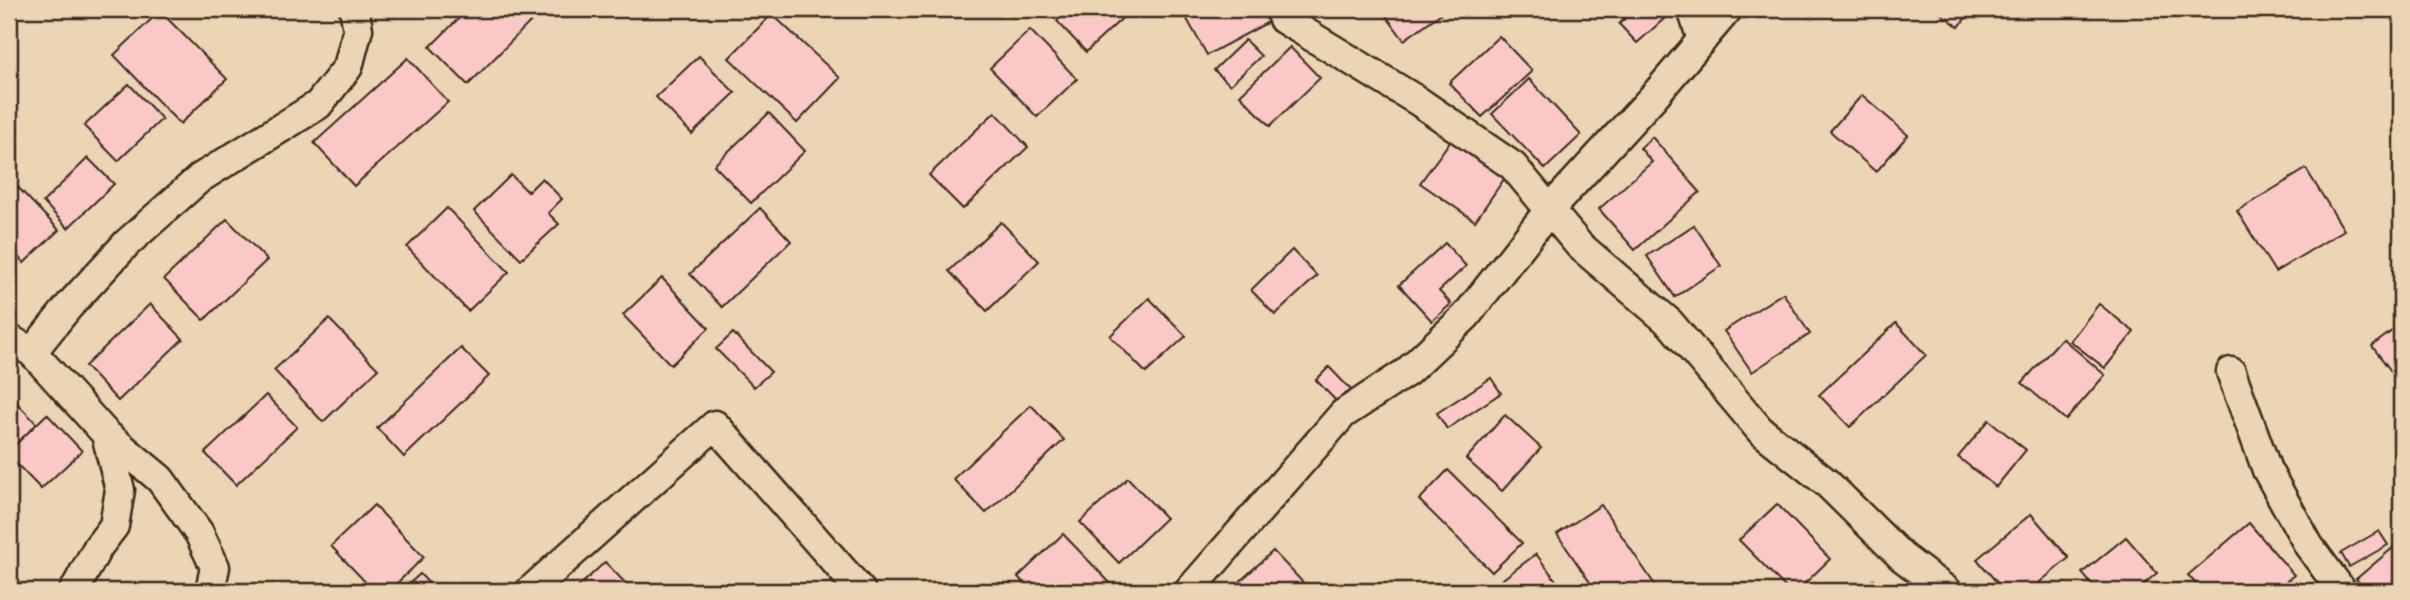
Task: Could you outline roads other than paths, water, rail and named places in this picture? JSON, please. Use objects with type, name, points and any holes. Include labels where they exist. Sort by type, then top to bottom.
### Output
[{"type":"street","points":[[210,591],[215,567],[198,533],[160,479],[106,434],[20,346],[68,306],[127,243],[200,178],[318,105],[348,67],[358,29],[354,9]]},
{"type":"street","points":[[1279,9],[1283,19],[1418,101],[1513,166],[1579,245],[1670,323],[1760,430],[1827,483],[1902,557],[1947,591]]},
{"type":"street","points":[[1692,9],[1702,40]]},
{"type":"street","points":[[1189,591],[1343,414],[1407,372],[1466,316],[1550,209],[1728,9]]},
{"type":"street","points":[[2231,372],[2267,470],[2309,546],[2342,591]]},
{"type":"street","points":[[530,591],[715,425],[861,591]]},
{"type":"street","points":[[74,591],[97,547],[114,526],[120,490],[106,434]]}]
